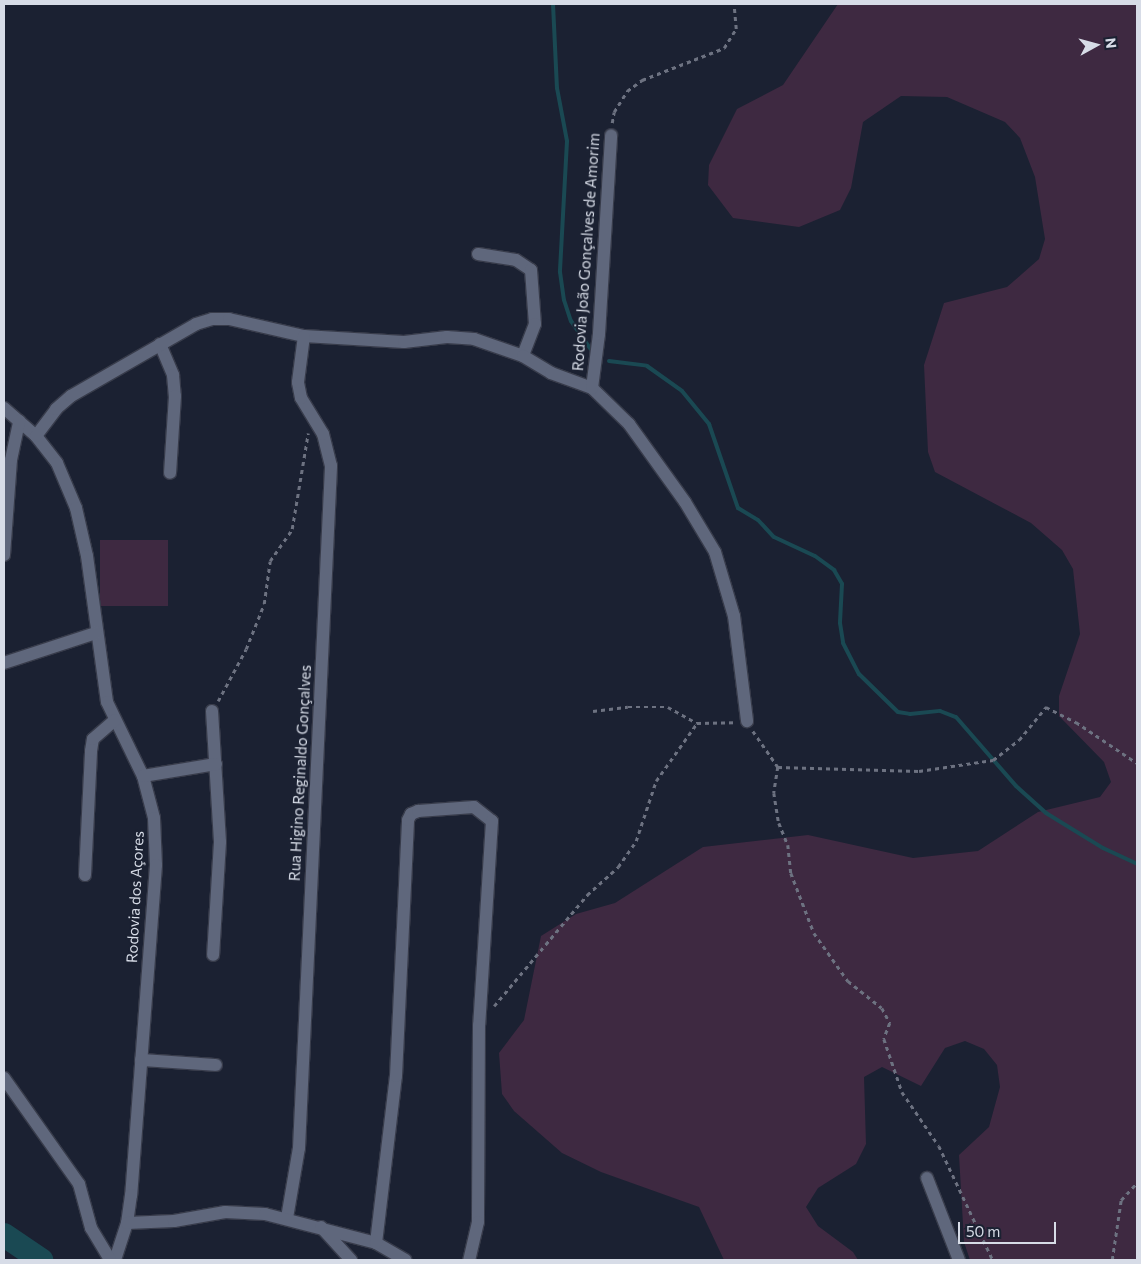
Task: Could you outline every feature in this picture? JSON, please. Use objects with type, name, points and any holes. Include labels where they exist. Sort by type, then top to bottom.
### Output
[{"type":"street","name":"Rodovia João Gonçalves de Amorim","points":[[36,436],[56,409],[71,396],[196,324],[212,319],[229,319],[304,336],[404,342],[447,337],[474,339],[523,356],[551,373],[592,388],[599,334],[611,135]]},
{"type":"street","points":[[478,254],[516,260],[531,270],[534,324],[523,356]]},
{"type":"street","name":"Rua Higino Reginaldo Gonçalves","points":[[287,1218],[299,1148],[331,466],[323,434],[301,398],[298,382],[304,336]]},
{"type":"street","points":[[160,344],[173,375],[175,396],[170,473]]},
{"type":"street","points":[[592,388],[629,424],[685,502],[716,552],[734,616],[747,721]]},
{"type":"street","name":"Rodovia dos Açores","points":[[4,408],[36,436],[57,463],[76,508],[87,556],[103,684],[115,720],[143,776],[154,818],[156,864],[127,1223],[114,1260]]},
{"type":"street","points":[[4,555],[11,460],[19,421]]},
{"type":"street","points":[[4,663],[96,633]]},
{"type":"street","points":[[212,711],[216,764],[219,880],[214,955]]},
{"type":"street","points":[[85,875],[90,751],[93,739],[115,720]]},
{"type":"street","points":[[143,776],[216,764]]},
{"type":"street","points":[[376,1243],[396,1076],[408,820],[411,814],[418,811],[474,807],[492,821],[479,1025],[478,1222],[468,1260]]},
{"type":"street","points":[[141,1060],[216,1065]]},
{"type":"street","points":[[4,1078],[76,1178],[91,1228],[110,1260]]},
{"type":"street","points":[[927,1178],[959,1260]]},
{"type":"street","points":[[127,1223],[174,1221],[225,1212],[287,1218],[376,1243],[405,1260]]},
{"type":"street","points":[[321,1227],[351,1260]]},
{"type":"path","name":"Rodovia João Gonçalves de Amorim","points":[[611,135],[614,112],[627,91],[642,80],[724,48],[736,29],[734,4]]},
{"type":"path","points":[[212,711],[246,649],[260,613],[270,561],[292,529],[311,414]]},
{"type":"path","points":[[593,711],[628,707],[668,707],[697,723],[747,721],[778,767],[774,793],[779,823],[788,845],[791,873],[814,933],[848,982],[882,1008],[890,1023],[884,1040],[902,1092],[939,1146],[993,1260]]},
{"type":"path","points":[[778,767],[919,771],[993,760],[1019,740],[1046,708],[1076,722],[1137,763]]},
{"type":"path","points":[[479,1025],[574,910],[618,867],[632,848],[656,781],[697,723]]},
{"type":"path","points":[[1112,1260],[1121,1200],[1137,1183]]},
{"type":"shaded area","points":[[838,4],[1137,4],[1137,1260],[970,1260],[964,1242],[959,1155],[989,1127],[1000,1087],[997,1065],[984,1049],[965,1041],[945,1048],[921,1086],[882,1067],[864,1077],[866,1144],[856,1164],[818,1188],[806,1207],[818,1226],[853,1252],[858,1260],[724,1260],[699,1207],[601,1172],[562,1153],[514,1111],[502,1094],[499,1053],[524,1020],[541,936],[576,914],[615,903],[703,847],[808,835],[913,858],[978,851],[1038,812],[1100,797],[1111,782],[1104,762],[1059,716],[1059,696],[1080,634],[1073,569],[1062,550],[1031,523],[935,472],[928,452],[924,365],[944,303],[1007,287],[1039,259],[1045,239],[1035,177],[1020,138],[1005,122],[947,97],[901,96],[863,122],[851,188],[840,210],[799,227],[733,218],[708,185],[709,165],[737,109],[783,85]]},
{"type":"shaded area","points":[[100,540],[168,540],[168,606],[100,606]]},
{"type":"waterway","points":[[553,4],[557,88],[567,141],[560,272],[564,300],[571,321],[592,351]]},
{"type":"waterway","points":[[609,361],[647,366],[682,391],[709,424],[738,508],[758,520],[774,537],[815,556],[834,570],[842,584],[840,623],[843,643],[859,674],[898,712],[910,714],[940,711],[956,717],[1016,786],[1046,813],[1103,848],[1137,864]]},
{"type":"waterway","points":[[4,1235],[41,1260]]}]
